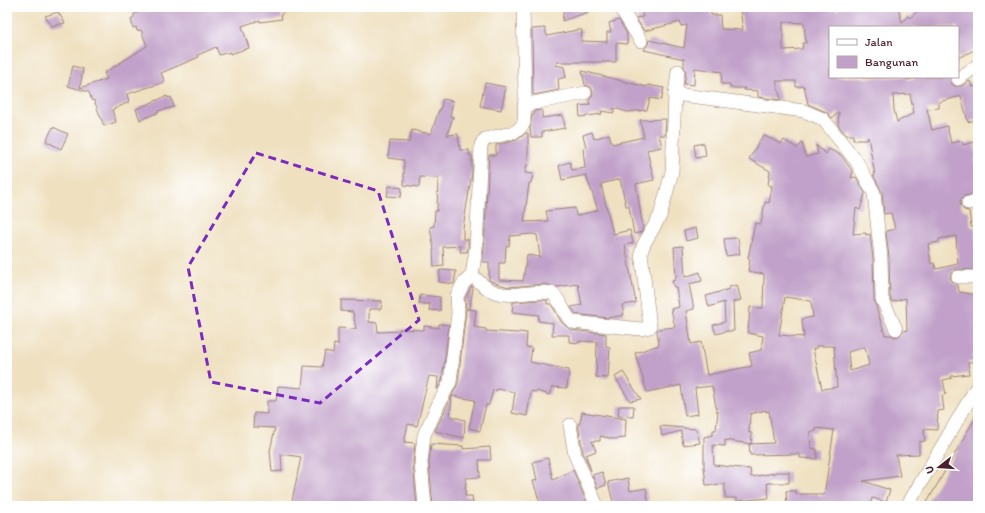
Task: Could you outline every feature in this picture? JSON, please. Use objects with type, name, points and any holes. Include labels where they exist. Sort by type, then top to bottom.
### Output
[{"type":"street","points":[[425,506],[421,463],[424,435],[450,382],[458,313],[457,296],[463,284],[472,275],[476,249],[481,145],[485,139],[489,137],[515,132],[524,123],[523,7]]},
{"type":"street","points":[[620,7],[641,41]]},
{"type":"street","points":[[958,79],[978,65]]},
{"type":"street","points":[[472,275],[487,289],[496,293],[510,295],[531,292],[552,292],[566,317],[572,322],[641,329],[650,327],[641,253],[644,244],[660,216],[672,172],[675,94],[678,71]]},
{"type":"street","points":[[524,105],[585,93]]},
{"type":"street","points":[[675,94],[804,111],[823,118],[858,162],[874,193],[881,258],[882,299],[896,329]]},
{"type":"street","points":[[958,277],[978,277]]},
{"type":"street","points":[[907,506],[978,385]]},
{"type":"street","points":[[570,425],[575,455],[597,506]]},
{"type":"highlighted area","points":[[256,153],[378,191],[419,320],[320,403],[211,382],[188,267]]},
{"type":"building","points":[[155,7],[289,7],[281,14],[282,19],[260,22],[260,20],[242,26],[249,48],[230,54],[230,52],[219,55],[216,47],[198,55],[199,57],[161,73],[165,82],[127,94],[129,102],[112,110],[116,122],[104,126],[94,100],[92,101],[89,92],[68,86],[73,66],[83,69],[80,88],[107,79],[104,73],[147,46],[141,30],[137,31],[136,27],[133,28],[131,19],[134,17],[134,14]]},
{"type":"building","points":[[640,7],[711,7],[711,15],[720,15],[721,29],[743,30],[740,9],[754,7],[813,7],[839,10],[839,7],[898,7],[902,22],[908,16],[910,18],[922,7],[978,7],[978,48],[959,58],[959,26],[829,26],[829,78],[907,78],[907,80],[916,78],[950,78],[951,83],[955,86],[962,86],[970,81],[972,87],[978,86],[978,119],[968,122],[961,96],[939,102],[939,108],[927,109],[932,130],[947,126],[951,143],[962,141],[963,145],[974,142],[977,159],[974,160],[978,175],[978,194],[964,196],[960,203],[964,210],[969,211],[971,227],[975,227],[978,269],[954,270],[950,277],[951,281],[958,285],[959,292],[978,295],[978,334],[977,333],[976,355],[973,355],[973,362],[968,362],[969,374],[951,376],[952,378],[943,380],[946,394],[942,395],[944,410],[938,411],[937,430],[924,429],[925,441],[919,442],[919,454],[896,455],[900,476],[863,481],[890,490],[886,502],[872,498],[870,506],[787,506],[786,491],[796,491],[796,494],[824,495],[834,430],[816,428],[816,431],[810,432],[811,448],[817,449],[817,459],[800,458],[800,454],[750,455],[749,444],[751,444],[725,440],[725,446],[713,445],[714,465],[750,469],[751,477],[775,472],[789,472],[789,483],[767,483],[769,498],[737,501],[737,498],[725,498],[725,484],[706,485],[704,467],[704,437],[713,435],[713,430],[716,430],[718,411],[717,412],[712,386],[695,388],[698,414],[685,416],[681,385],[647,392],[635,353],[659,345],[658,329],[675,327],[671,309],[679,307],[676,287],[674,287],[672,281],[675,280],[676,277],[674,247],[683,246],[685,277],[700,272],[702,281],[689,284],[694,309],[686,311],[691,344],[701,342],[707,375],[752,366],[749,353],[761,350],[763,336],[748,333],[750,307],[763,308],[764,274],[748,271],[750,259],[748,258],[755,223],[761,224],[765,202],[769,203],[772,186],[768,185],[770,171],[749,159],[763,135],[781,144],[784,140],[797,148],[802,143],[806,157],[818,154],[816,145],[826,154],[829,149],[841,155],[853,172],[851,178],[856,177],[865,193],[860,210],[856,208],[853,234],[870,234],[873,259],[874,300],[885,335],[895,337],[907,330],[906,298],[892,302],[890,297],[889,258],[886,231],[895,229],[891,213],[884,214],[882,192],[873,175],[875,175],[868,137],[866,140],[853,140],[853,135],[846,135],[838,125],[839,112],[832,118],[826,112],[808,104],[804,86],[796,87],[796,81],[776,81],[781,100],[758,97],[758,91],[744,90],[745,88],[730,88],[730,84],[721,84],[722,72],[695,68],[694,85],[684,84],[686,72],[684,59],[644,50],[649,40],[684,48],[687,25],[681,26],[680,22],[644,31],[636,18],[643,17]],"holes":[[[783,22],[804,23],[806,43],[803,43],[802,49],[783,50]],[[910,94],[914,113],[897,122],[894,110],[893,95]],[[956,236],[958,264],[936,269],[934,263],[931,264],[928,244],[939,242],[939,239]],[[785,297],[811,301],[813,317],[802,319],[804,337],[779,335]],[[816,346],[834,346],[837,387],[822,389],[813,349],[816,348]],[[865,347],[869,365],[850,371],[848,352]],[[766,410],[766,412],[769,411],[774,443],[751,444],[752,433],[749,433],[750,414]]]},
{"type":"building","points":[[564,8],[588,12],[562,21]]},
{"type":"building","points":[[58,12],[65,23],[52,26],[45,16]]},
{"type":"building","points":[[619,20],[627,34],[627,44],[616,43],[616,62],[557,62],[556,65],[564,67],[566,77],[558,79],[559,90],[533,95],[532,29],[545,28],[547,36],[582,30],[581,41],[607,42],[607,32],[611,32],[609,23]]},
{"type":"building","points":[[582,71],[647,87],[648,85],[664,88],[661,100],[650,98],[647,110],[627,112],[614,108],[614,113],[601,111],[602,114],[580,117],[579,106],[590,105],[589,100],[593,92],[591,87],[585,85]]},
{"type":"building","points":[[485,83],[506,87],[501,110],[480,106]]},
{"type":"building","points":[[167,96],[168,98],[171,97],[174,107],[158,111],[159,112],[140,120],[136,109]]},
{"type":"building","points":[[443,99],[453,101],[450,116],[453,117],[447,135],[458,134],[460,150],[469,150],[469,155],[472,155],[472,173],[463,228],[463,239],[468,239],[468,248],[467,252],[460,252],[461,246],[443,247],[444,266],[434,267],[434,250],[430,227],[434,226],[435,211],[437,211],[438,178],[420,177],[419,187],[404,185],[404,160],[388,158],[390,141],[409,142],[412,130],[431,134]]},
{"type":"building","points":[[542,110],[542,118],[563,115],[565,128],[542,132],[542,137],[531,137],[530,128],[532,115],[534,115],[534,111]]},
{"type":"building","points":[[666,119],[665,135],[659,135],[662,147],[647,150],[654,180],[636,184],[643,229],[642,232],[634,234],[629,206],[626,206],[620,179],[601,184],[613,234],[630,230],[633,243],[625,245],[636,303],[622,305],[624,315],[608,318],[576,314],[571,307],[582,305],[578,284],[557,287],[545,284],[509,287],[489,280],[489,262],[482,262],[489,155],[496,155],[496,145],[517,140],[528,133],[528,160],[525,173],[533,174],[531,183],[529,183],[524,222],[548,221],[546,211],[575,208],[576,216],[598,210],[586,175],[562,180],[559,165],[570,162],[572,170],[585,168],[583,148],[586,147],[583,135],[592,132],[594,139],[609,134],[612,144],[644,137],[640,120]],"holes":[[[537,235],[540,257],[527,255],[523,281],[499,280],[499,263],[505,263],[506,246],[509,246],[510,236]]]},
{"type":"building","points":[[53,127],[68,134],[61,149],[46,141]]},
{"type":"building","points":[[704,143],[706,156],[696,158],[694,145]]},
{"type":"building","points":[[389,186],[402,188],[401,197],[387,196]]},
{"type":"building","points":[[696,228],[698,238],[686,241],[684,231]]},
{"type":"building","points":[[738,238],[740,254],[726,256],[724,239]]},
{"type":"building","points":[[440,270],[456,271],[454,284],[439,282]]},
{"type":"building","points":[[737,285],[741,300],[733,302],[734,331],[716,334],[713,325],[725,322],[724,302],[709,307],[706,296]]},
{"type":"building","points":[[472,286],[470,308],[466,308],[465,298]]},
{"type":"building","points":[[420,295],[440,297],[440,311],[429,310],[430,304],[419,304]]},
{"type":"building","points":[[341,300],[382,301],[381,309],[369,309],[369,322],[377,323],[378,332],[400,331],[399,329],[424,330],[424,326],[439,328],[439,324],[449,325],[442,380],[437,390],[438,377],[429,376],[417,426],[408,424],[404,442],[415,443],[413,464],[417,506],[291,506],[301,457],[281,454],[282,471],[272,472],[270,451],[275,428],[253,427],[254,413],[267,414],[267,401],[276,401],[278,386],[302,388],[304,366],[322,367],[325,351],[333,353],[334,344],[338,345],[338,328],[356,329],[353,312],[341,311]]},
{"type":"building","points":[[547,300],[547,304],[551,304],[562,323],[571,330],[606,334],[606,346],[610,347],[608,378],[596,377],[597,342],[569,342],[569,335],[552,335],[553,323],[538,321],[539,315],[512,312],[513,302]]},
{"type":"building","points":[[466,309],[476,310],[474,327],[486,329],[486,331],[527,333],[526,347],[532,348],[530,362],[569,370],[567,388],[552,387],[549,395],[537,391],[531,391],[527,416],[512,413],[515,392],[497,389],[496,391],[493,390],[489,405],[486,405],[480,431],[469,428],[475,400],[452,396],[450,416],[465,420],[464,438],[435,431],[458,383]]},
{"type":"building","points":[[623,372],[641,399],[630,401],[615,377]]},
{"type":"building","points":[[619,406],[634,406],[633,417],[618,416]]},
{"type":"building","points":[[582,412],[626,419],[625,438],[614,439],[600,436],[600,441],[592,441],[596,451],[586,455],[591,471],[583,453],[578,424],[580,423]]},
{"type":"building","points":[[978,413],[978,506],[925,506]]},
{"type":"building","points":[[660,426],[696,429],[700,443],[683,445],[681,431],[662,436]]},
{"type":"building","points":[[431,444],[463,446],[463,449],[490,447],[491,460],[479,460],[480,477],[466,478],[465,496],[472,496],[473,504],[433,506],[429,463]]},
{"type":"building","points":[[548,458],[553,480],[573,470],[588,506],[541,506],[533,481],[537,480],[533,462]]},
{"type":"building","points":[[602,472],[606,485],[598,488],[592,475]]},
{"type":"building","points":[[628,478],[630,491],[646,488],[649,506],[614,506],[608,482]]}]
